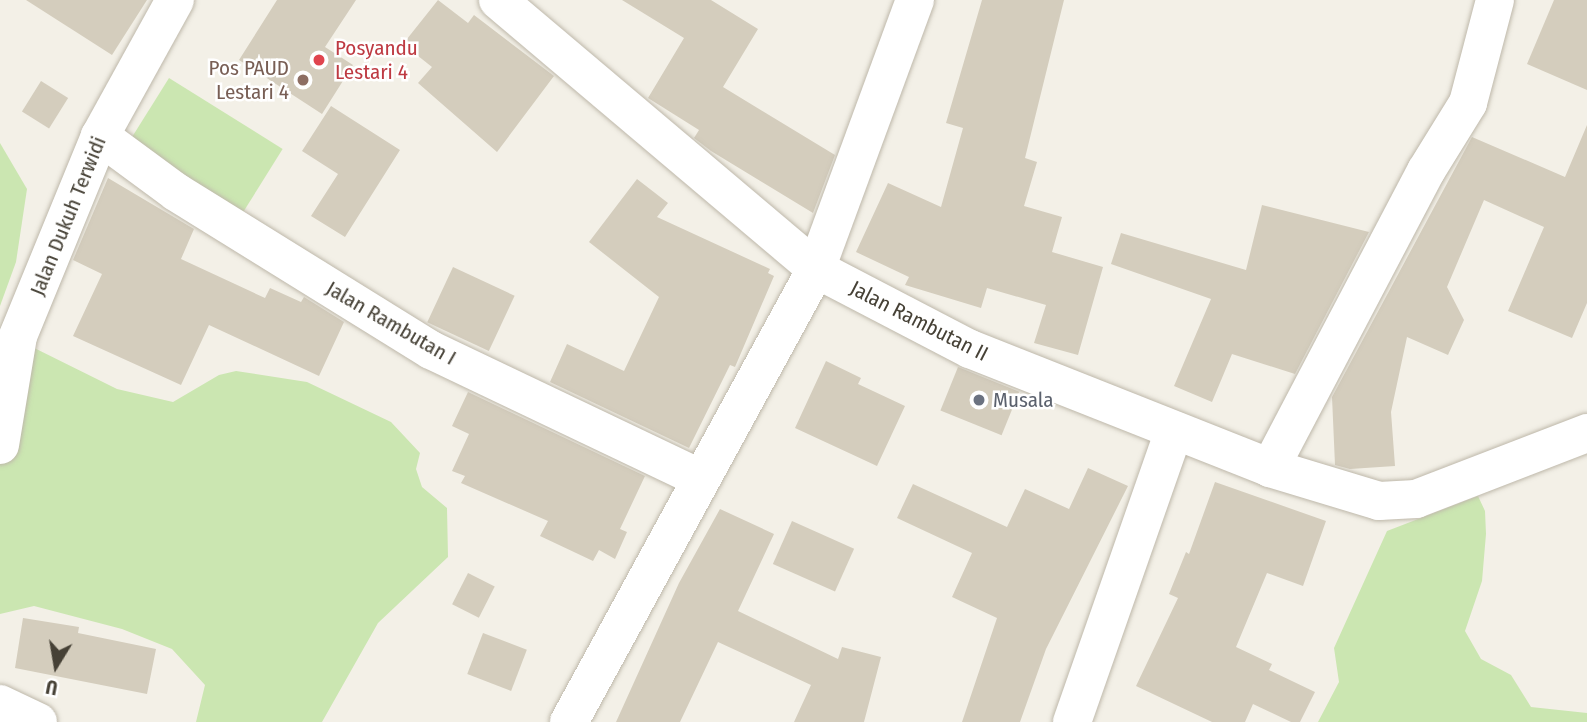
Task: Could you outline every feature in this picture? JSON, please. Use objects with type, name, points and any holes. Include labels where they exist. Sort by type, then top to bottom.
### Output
[{"type":"street","name":"Jalan Dukuh Terwidi","points":[[0,445],[18,336],[100,136],[175,0]]},
{"type":"street","name":"Jalan Rambutan II","points":[[498,0],[816,269],[970,349],[1270,468],[1379,501],[1416,499],[1587,433]]},
{"type":"street","points":[[569,722],[816,269],[915,0]]},
{"type":"street","points":[[1270,468],[1426,171],[1468,103],[1495,0]]},
{"type":"street","name":"Jalan Rambutan I","points":[[100,136],[176,192],[431,350],[701,479]]},
{"type":"street","points":[[1072,722],[1174,430]]},
{"type":"street","points":[[0,704],[38,722]]},
{"type":"green space","points":[[169,78],[283,149],[243,213],[129,142]]},
{"type":"green space","points":[[0,143],[27,189],[16,262],[0,306]]},
{"type":"green space","points":[[0,331],[117,389],[173,402],[219,375],[236,371],[307,382],[391,422],[420,453],[416,469],[422,487],[447,508],[448,557],[378,623],[322,722],[196,722],[205,685],[172,649],[122,629],[34,606],[0,614]]},
{"type":"green space","points":[[1478,496],[1485,511],[1482,581],[1465,631],[1481,659],[1511,675],[1531,707],[1587,713],[1587,722],[1318,722],[1339,682],[1334,648],[1387,531]]},
{"type":"building","points":[[26,0],[147,0],[112,55]]},
{"type":"building","points":[[277,0],[356,0],[325,47],[353,65],[322,114],[239,60]]},
{"type":"building","points":[[438,0],[468,23],[474,15],[554,76],[497,152],[418,83],[432,67],[403,44]]},
{"type":"building","points":[[622,0],[711,0],[758,29],[723,87],[835,155],[813,213],[711,151],[694,138],[699,130],[648,98],[684,38]]},
{"type":"building","points":[[982,0],[1064,0],[1025,158],[1037,162],[1024,206],[1062,217],[1052,252],[1103,267],[1078,355],[1034,343],[1046,305],[987,288],[981,308],[905,285],[909,277],[856,252],[888,183],[941,207],[963,128],[946,123]]},
{"type":"building","points":[[1554,0],[1587,0],[1587,90],[1527,64]]},
{"type":"building","points":[[41,81],[68,98],[49,128],[22,112]]},
{"type":"building","points":[[331,106],[400,150],[345,237],[311,216],[338,174],[302,151]]},
{"type":"building","points":[[1587,125],[1587,303],[1572,338],[1508,311],[1544,227],[1484,200],[1447,287],[1464,320],[1448,355],[1407,337],[1391,412],[1395,466],[1350,469],[1335,465],[1332,397],[1472,137],[1565,177]]},
{"type":"building","points":[[108,178],[194,229],[181,259],[265,298],[270,288],[301,302],[304,297],[344,322],[319,376],[209,325],[181,385],[73,336],[102,274],[73,260]]},
{"type":"building","points":[[637,179],[668,203],[657,217],[770,269],[768,273],[774,276],[735,367],[730,365],[689,448],[550,382],[567,344],[624,371],[659,297],[589,242]]},
{"type":"building","points":[[1262,205],[1369,232],[1295,374],[1232,354],[1212,402],[1174,386],[1211,299],[1111,264],[1121,233],[1246,270]]},
{"type":"building","points":[[453,267],[515,296],[489,351],[427,322]]},
{"type":"building","points":[[826,361],[861,378],[858,384],[905,406],[877,466],[795,428]]},
{"type":"building","name":"Musala","points":[[958,367],[1019,392],[1002,435],[940,411]]},
{"type":"building","points":[[468,392],[645,476],[620,529],[627,532],[615,559],[599,550],[593,561],[540,536],[548,521],[461,483],[465,476],[452,471],[469,434],[452,426]]},
{"type":"building","points":[[1088,468],[1128,486],[1046,649],[1020,722],[962,722],[997,618],[952,597],[972,553],[897,518],[913,484],[1007,527],[1025,489],[1069,509]]},
{"type":"building","points":[[1215,482],[1326,521],[1303,586],[1267,573],[1236,647],[1272,664],[1269,670],[1315,692],[1300,722],[1291,722],[1253,704],[1245,722],[1212,722],[1136,686],[1178,598],[1169,594],[1186,552],[1189,554]]},
{"type":"building","points":[[720,509],[774,534],[738,611],[838,659],[842,647],[881,657],[864,722],[794,722],[811,685],[718,642],[680,722],[616,722],[679,583]]},
{"type":"building","points":[[792,521],[854,549],[835,592],[773,564]]},
{"type":"building","points":[[468,573],[495,587],[479,618],[452,604]]},
{"type":"building","points":[[23,618],[79,627],[78,633],[156,649],[147,694],[15,668]]},
{"type":"building","points":[[483,633],[527,650],[511,691],[467,674]]},
{"type":"place","name":"Posyandu Lestari 4","points":[[319,60]]},
{"type":"place","name":"Pos PAUD Lestari 4","points":[[303,80]]},
{"type":"place","name":"Musala","points":[[979,400]]}]
